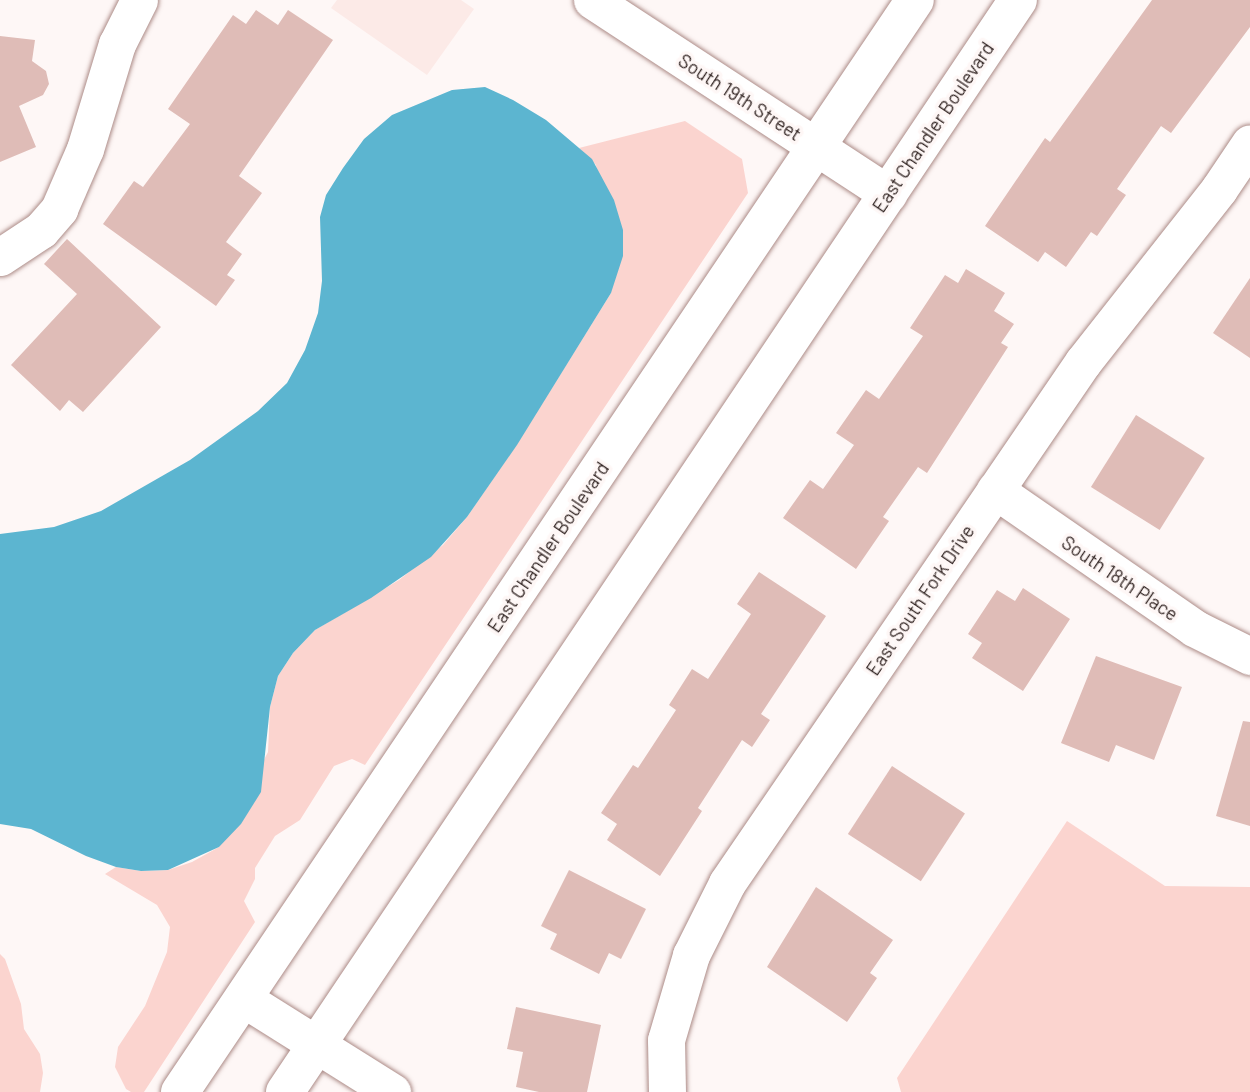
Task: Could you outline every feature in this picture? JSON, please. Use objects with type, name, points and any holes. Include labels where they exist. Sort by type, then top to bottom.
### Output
[{"type":"main road","name":"East Chandler Boulevard","points":[[180,1092],[915,0]]},
{"type":"main road","name":"East Chandler Boulevard","points":[[285,1092],[1018,0]]},
{"type":"street","points":[[0,257],[41,230],[59,209],[85,149],[117,44],[138,2]]},
{"type":"street","name":"South 19th Street","points":[[599,2],[888,194]]},
{"type":"street","name":"East South Fork Drive","points":[[667,1092],[666,1041],[673,1016],[691,955],[727,883],[1083,362],[1219,189],[1250,143]]},
{"type":"street","name":"South 18th Place","points":[[995,490],[1194,628],[1250,656]]},
{"type":"street","points":[[244,999],[392,1092]]},
{"type":"shaded area","points":[[337,0],[461,0],[474,9],[427,75],[331,8]]},
{"type":"shaded area","points":[[685,121],[742,159],[748,193],[365,765],[352,759],[334,766],[300,820],[275,836],[255,868],[255,879],[244,901],[255,922],[144,1092],[131,1092],[126,1089],[115,1067],[118,1047],[145,1006],[167,952],[170,927],[157,905],[105,874],[116,867],[141,871],[168,870],[192,862],[219,847],[268,752],[270,707],[278,676],[293,653],[315,630],[399,580],[443,545],[467,517],[517,444],[611,293],[596,165],[579,148]]},
{"type":"shaded area","points":[[1067,821],[1165,886],[1250,887],[1250,1092],[901,1092],[897,1078]]},
{"type":"shaded area","points":[[0,954],[5,959],[21,1004],[24,1029],[40,1054],[43,1073],[40,1092],[0,1092]]},
{"type":"water","points":[[485,87],[546,120],[592,159],[614,200],[623,230],[623,256],[611,293],[517,445],[467,517],[431,557],[371,598],[315,630],[293,653],[278,676],[270,707],[261,792],[241,824],[219,847],[168,870],[141,871],[116,867],[86,856],[31,829],[0,824],[0,534],[54,527],[101,511],[190,460],[258,411],[287,383],[305,350],[318,313],[322,281],[320,217],[326,195],[343,168],[364,139],[392,115],[452,90]]},
{"type":"building","points":[[1152,0],[1250,0],[1250,27],[1171,133],[1161,126],[1117,189],[1126,195],[1097,236],[1091,232],[1066,267],[1045,252],[1038,262],[985,226],[1045,138],[1050,142]]},
{"type":"building","points":[[256,10],[278,25],[288,10],[333,40],[239,176],[262,193],[226,242],[242,254],[227,275],[235,280],[216,306],[103,224],[134,181],[143,187],[190,124],[168,109],[233,15],[246,24]]},
{"type":"building","points":[[0,36],[35,40],[32,61],[46,71],[49,84],[43,95],[19,106],[36,147],[0,162]]},
{"type":"building","points":[[67,239],[161,327],[83,412],[69,400],[60,411],[11,365],[77,294],[44,264]]},
{"type":"building","points":[[966,269],[1005,293],[994,311],[1014,324],[1001,343],[1008,347],[927,473],[918,467],[883,517],[889,521],[856,569],[783,518],[810,480],[823,489],[854,445],[836,433],[866,390],[879,399],[923,336],[910,328],[945,275],[958,283]]},
{"type":"building","points":[[1250,278],[1250,358],[1213,333]]},
{"type":"building","points":[[1136,415],[1205,458],[1160,530],[1091,487]]},
{"type":"building","points":[[759,572],[826,616],[761,714],[770,720],[752,747],[742,740],[698,808],[702,811],[660,876],[607,840],[617,824],[601,813],[633,765],[638,768],[676,710],[669,705],[692,669],[708,679],[751,614],[737,604]]},
{"type":"building","points":[[1023,588],[1070,619],[1023,691],[972,658],[982,643],[968,634],[997,590],[1015,601]]},
{"type":"building","points":[[1096,656],[1182,687],[1154,760],[1116,745],[1109,762],[1061,743]]},
{"type":"building","points":[[1243,721],[1250,722],[1250,826],[1216,816]]},
{"type":"building","points":[[892,766],[965,813],[921,881],[848,834]]},
{"type":"building","points":[[569,870],[646,909],[621,959],[609,953],[599,974],[550,949],[557,934],[541,926]]},
{"type":"building","points":[[816,887],[893,940],[870,973],[877,978],[847,1022],[767,967]]},
{"type":"building","points":[[516,1007],[601,1025],[587,1092],[539,1092],[516,1087],[523,1052],[507,1049]]}]
